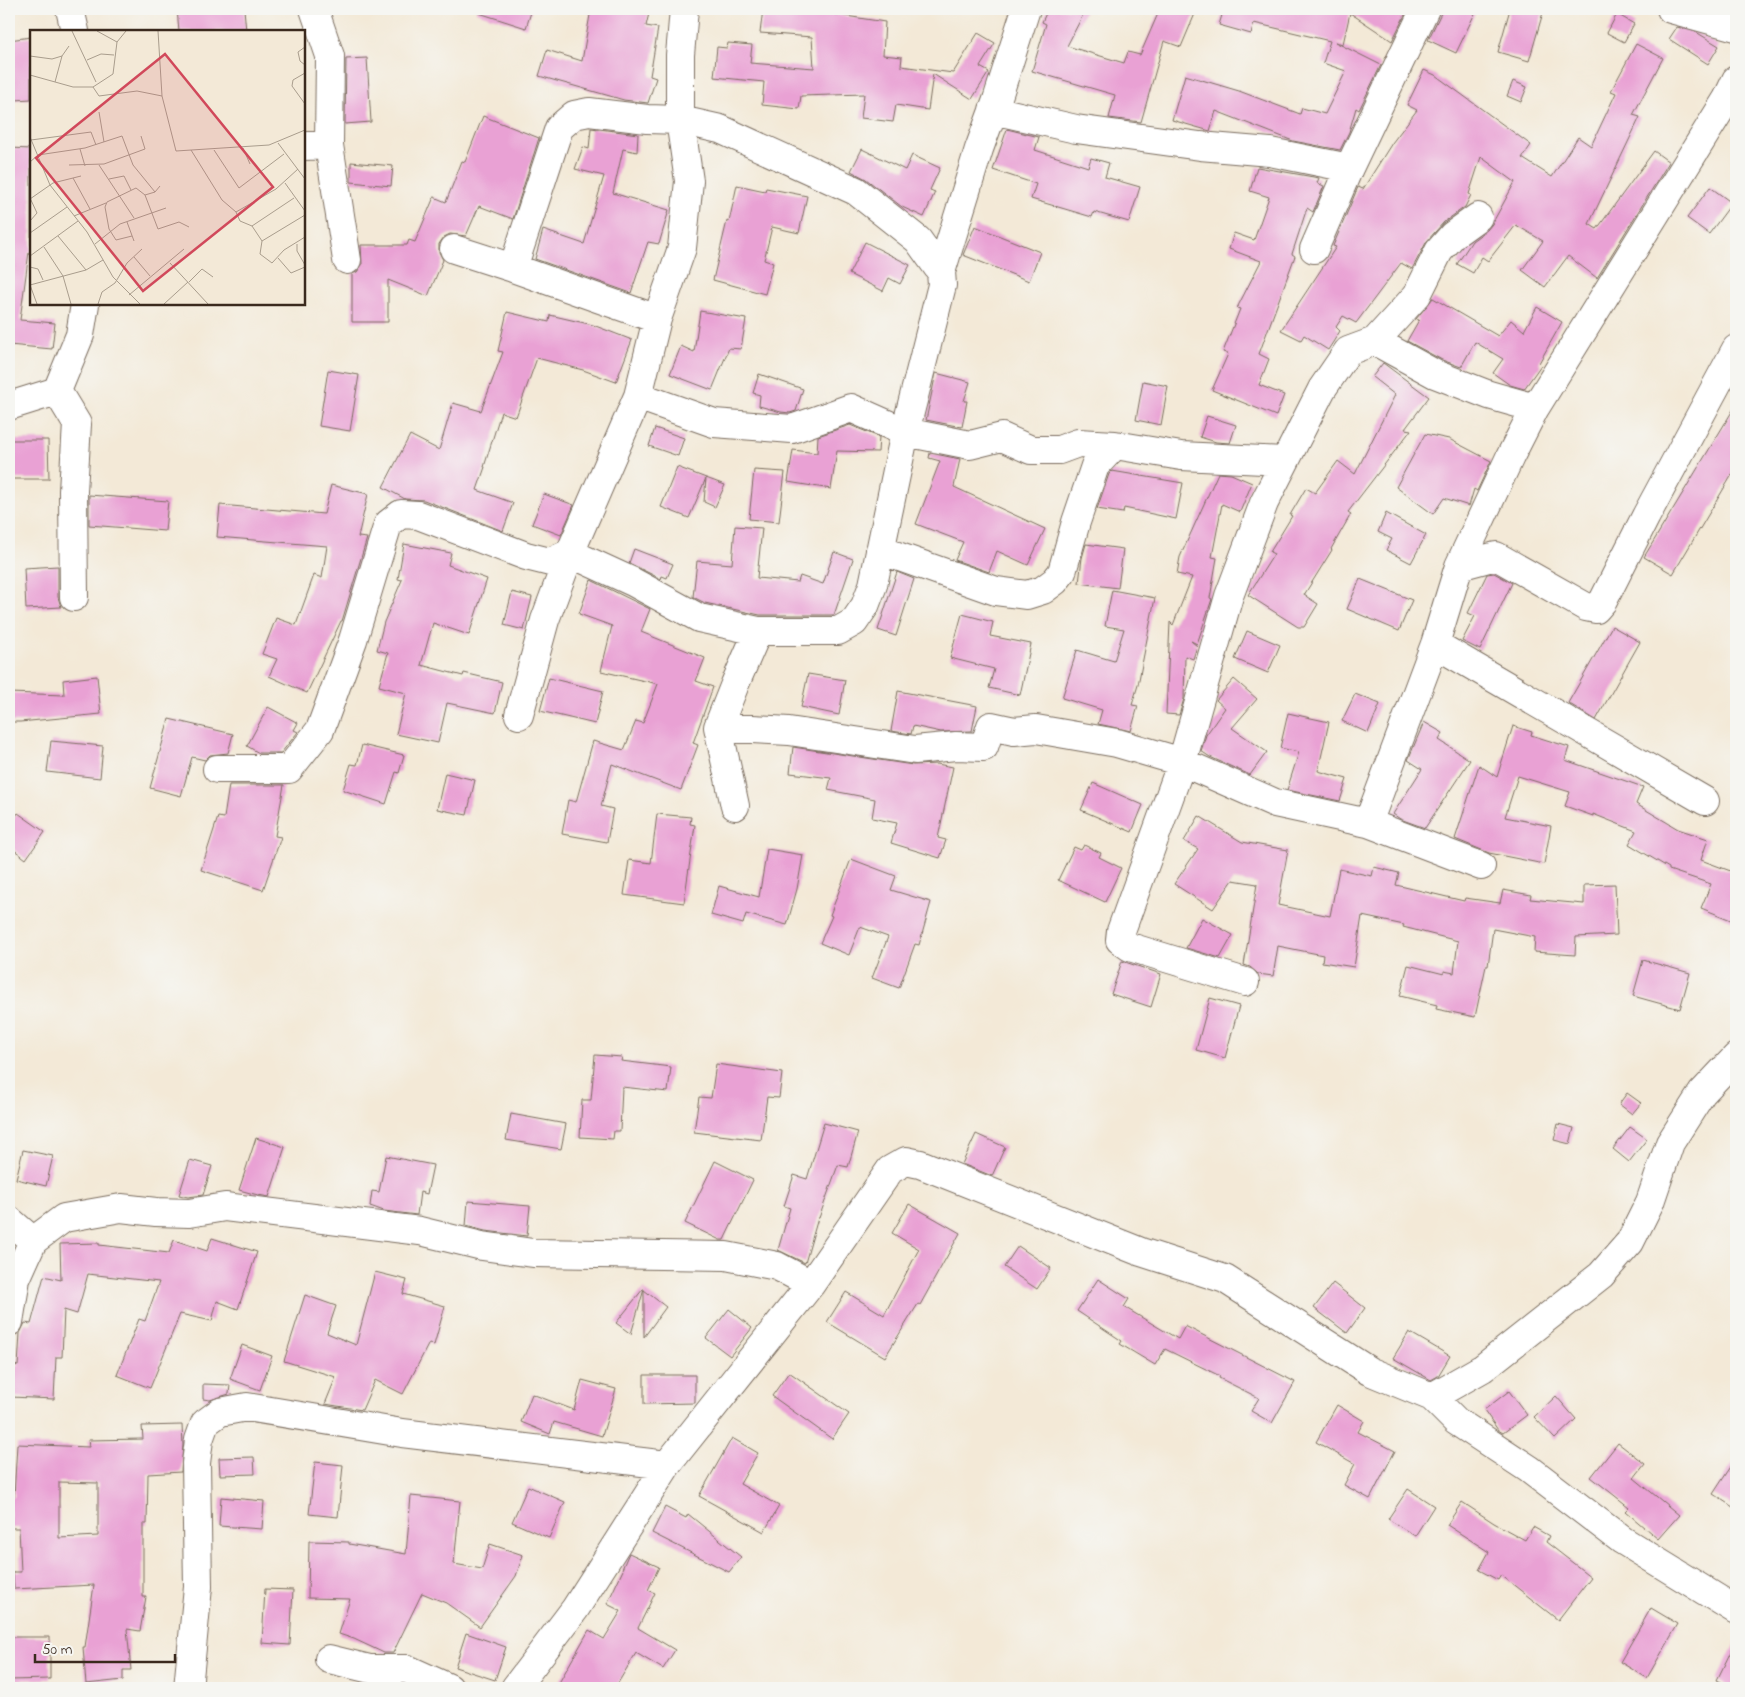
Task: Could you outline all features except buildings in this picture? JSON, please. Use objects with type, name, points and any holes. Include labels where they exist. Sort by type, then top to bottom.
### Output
[{"type":"street","points":[[70,9],[75,30]]},
{"type":"street","points":[[314,9],[330,56],[316,145],[347,260]]},
{"type":"street","points":[[519,715],[545,620],[570,553],[638,396],[657,319],[682,248],[689,181],[680,120],[680,55],[684,9]]},
{"type":"street","points":[[217,769],[289,769],[320,730],[353,640],[388,524],[401,514],[418,515],[526,556],[550,562],[570,553],[633,582],[699,618],[758,631],[838,631],[854,622],[865,606],[873,585],[905,432],[942,285],[941,272],[979,149],[1026,9]]},
{"type":"street","points":[[1314,249],[1349,168],[1426,9]]},
{"type":"street","points":[[1671,9],[1736,27]]},
{"type":"street","points":[[1368,823],[1435,644],[1459,566],[1510,457],[1535,408],[1727,99],[1736,80]]},
{"type":"street","points":[[993,110],[1076,129],[1200,146],[1270,152],[1349,168]]},
{"type":"street","points":[[513,268],[558,128],[574,115],[589,112],[647,119],[680,120],[720,129],[856,191],[918,240],[941,272]]},
{"type":"street","points":[[1245,982],[1130,947],[1120,940],[1121,931],[1182,762],[1229,596],[1264,503],[1322,389],[1348,351],[1375,341],[1417,295],[1439,251],[1453,235],[1478,217]]},
{"type":"street","points":[[454,249],[657,319]]},
{"type":"street","points":[[57,391],[80,335],[85,305]]},
{"type":"street","points":[[1375,341],[1435,374],[1489,395],[1535,408]]},
{"type":"street","points":[[1459,566],[1496,556],[1586,607],[1596,609],[1603,601],[1646,516],[1736,349]]},
{"type":"street","points":[[9,406],[57,391]]},
{"type":"street","points":[[57,391],[77,424],[73,491],[74,597]]},
{"type":"street","points":[[638,396],[714,423],[792,429],[850,408],[905,432],[970,445],[1002,437],[1031,450],[1059,450],[1078,443],[1115,445],[1182,456],[1286,461]]},
{"type":"street","points":[[880,550],[996,591],[1027,595],[1043,590],[1055,581],[1062,572],[1095,466],[1115,445]]},
{"type":"street","points":[[735,806],[718,727],[758,631]]},
{"type":"street","points":[[1435,644],[1705,801]]},
{"type":"street","points":[[718,727],[789,731],[915,750],[956,746],[984,747],[991,726],[1014,731],[1036,729],[1117,743],[1182,762],[1275,803],[1368,823],[1481,866]]},
{"type":"street","points":[[1432,1397],[1483,1368],[1601,1276],[1630,1242],[1650,1202],[1670,1143],[1702,1094],[1736,1057]]},
{"type":"street","points":[[515,1688],[575,1609],[667,1465],[811,1284],[890,1170],[906,1161],[920,1164],[1141,1252],[1225,1279],[1369,1371],[1432,1397],[1456,1421],[1529,1468],[1622,1540],[1736,1610]]},
{"type":"street","points":[[9,1322],[16,1279],[33,1241],[64,1218],[121,1208],[189,1213],[225,1207],[420,1231],[482,1246],[532,1253],[726,1256],[777,1266],[811,1284]]},
{"type":"street","points":[[9,1220],[33,1241]]},
{"type":"street","points":[[188,1688],[198,1587],[196,1463],[198,1440],[205,1423],[220,1412],[247,1406],[402,1433],[667,1465]]},
{"type":"street","points":[[329,1659],[370,1669],[407,1669],[448,1688]]}]
